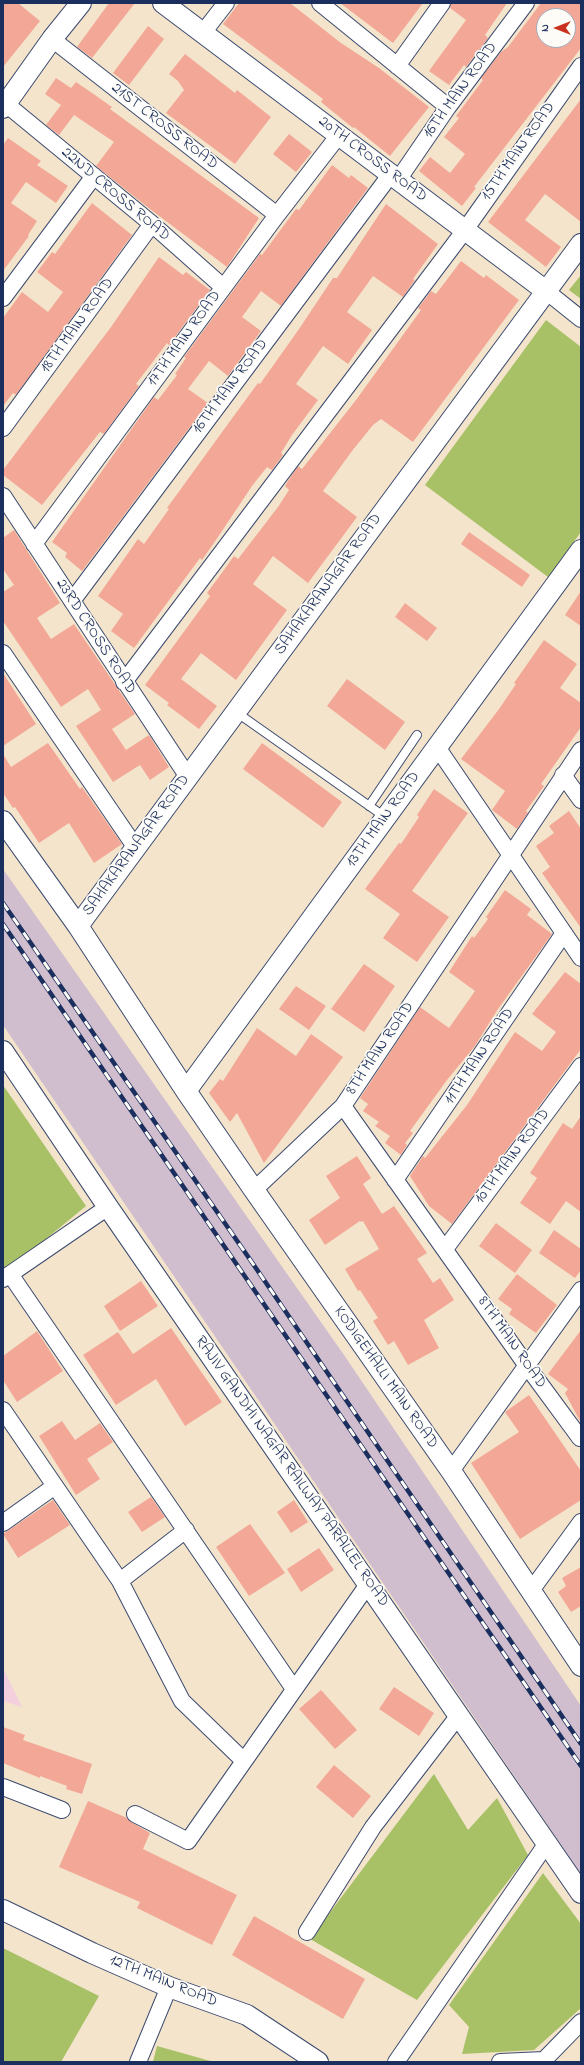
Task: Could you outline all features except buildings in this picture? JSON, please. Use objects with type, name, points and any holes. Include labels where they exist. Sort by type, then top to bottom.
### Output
[{"type":"street","points":[[4,106],[52,39],[81,3]]},
{"type":"street","name":"20TH CROSS ROAD","points":[[163,3],[202,34],[546,291],[581,319]]},
{"type":"street","points":[[202,34],[226,3]]},
{"type":"street","points":[[397,66],[442,3]]},
{"type":"street","name":"16TH MAIN ROAD","points":[[72,601],[526,3]]},
{"type":"street","points":[[326,5],[397,66],[448,107]]},
{"type":"street","name":"21ST CROSS ROAD","points":[[52,39],[277,215]]},
{"type":"street","name":"15TH MAIN ROAD","points":[[124,682],[464,230],[578,70]]},
{"type":"street","name":"22ND CROSS ROAD","points":[[4,106],[94,176],[152,224],[223,288]]},
{"type":"street","name":"17TH MAIN ROAD","points":[[34,544],[277,215],[339,135]]},
{"type":"street","points":[[3,298],[94,176]]},
{"type":"street","name":"18TH MAIN ROAD","points":[[3,428],[152,224]]},
{"type":"street","name":"SAHAKARANAGAR ROAD","points":[[78,926],[581,244]]},
{"type":"street","name":"23RD CROSS ROAD","points":[[3,496],[124,682],[188,777]]},
{"type":"street","name":"13TH MAIN ROAD","points":[[186,1091],[581,550]]},
{"type":"street","points":[[3,653],[136,848]]},
{"type":"street","points":[[437,747],[581,958]]},
{"type":"street","name":"8TH MAIN ROAD","points":[[581,750],[343,1106],[527,1366],[581,1438]]},
{"type":"street","points":[[563,775],[581,800]]},
{"type":"street","name":"KODIGEHALLI MAIN ROAD","points":[[3,821],[78,926],[186,1091],[254,1190],[451,1471],[530,1592],[581,1666]]},
{"type":"street","name":"11TH MAIN ROAD","points":[[396,1180],[564,933]]},
{"type":"street","name":"RAJIV GANDHI NAGAR RAILWAY PARALLEL ROAD","points":[[3,1051],[108,1207],[581,1893]]},
{"type":"street","name":"10TH MAIN ROAD","points":[[445,1249],[581,1066]]},
{"type":"street","points":[[254,1190],[343,1106]]},
{"type":"street","points":[[108,1207],[7,1276],[186,1530],[294,1689]]},
{"type":"street","points":[[451,1471],[581,1290]]},
{"type":"street","points":[[6,1420],[55,1486],[120,1580],[182,1701],[244,1761]]},
{"type":"street","points":[[3,1523],[55,1486]]},
{"type":"street","points":[[530,1592],[581,1522]]},
{"type":"street","points":[[120,1580],[186,1530]]},
{"type":"street","points":[[136,1814],[188,1841],[368,1583]]},
{"type":"street","points":[[307,1932],[372,1827],[459,1715]]},
{"type":"street","points":[[3,1787],[62,1810]]},
{"type":"street","points":[[396,2062],[547,1843]]},
{"type":"street","name":"12TH MAIN ROAD","points":[[3,1910],[92,1953],[169,1987],[247,2016],[318,2062]]},
{"type":"street","points":[[138,2062],[169,1987]]},
{"type":"street","points":[[500,2062],[545,2061],[581,2022]]},
{"type":"lane","points":[[236,712],[386,818]]},
{"type":"lane","points":[[368,806],[417,736]]},
{"type":"shaded area","points":[[3,869],[344,1355],[581,1706],[581,1874],[3,1025]]},
{"type":"shaded area","points":[[3,1668],[22,1707],[3,1701]]},
{"type":"green space","points":[[581,275],[581,299],[569,290]]},
{"type":"green space","points":[[546,320],[581,347],[581,532],[548,577],[425,485]]},
{"type":"green space","points":[[3,1085],[86,1206],[35,1248],[3,1270]]},
{"type":"green space","points":[[434,1774],[468,1830],[497,1798],[528,1855],[417,2000],[310,1939]]},
{"type":"green space","points":[[543,1873],[581,1924],[581,2008],[534,2050],[462,2054],[469,2027],[449,2005]]},
{"type":"green space","points":[[3,1948],[99,1996],[61,2062],[3,2062]]},
{"type":"green space","points":[[157,2046],[214,2062],[153,2062]]},
{"type":"railway","points":[[3,903],[249,1258],[581,1744]]},
{"type":"railway","points":[[3,924],[581,1766]]}]
